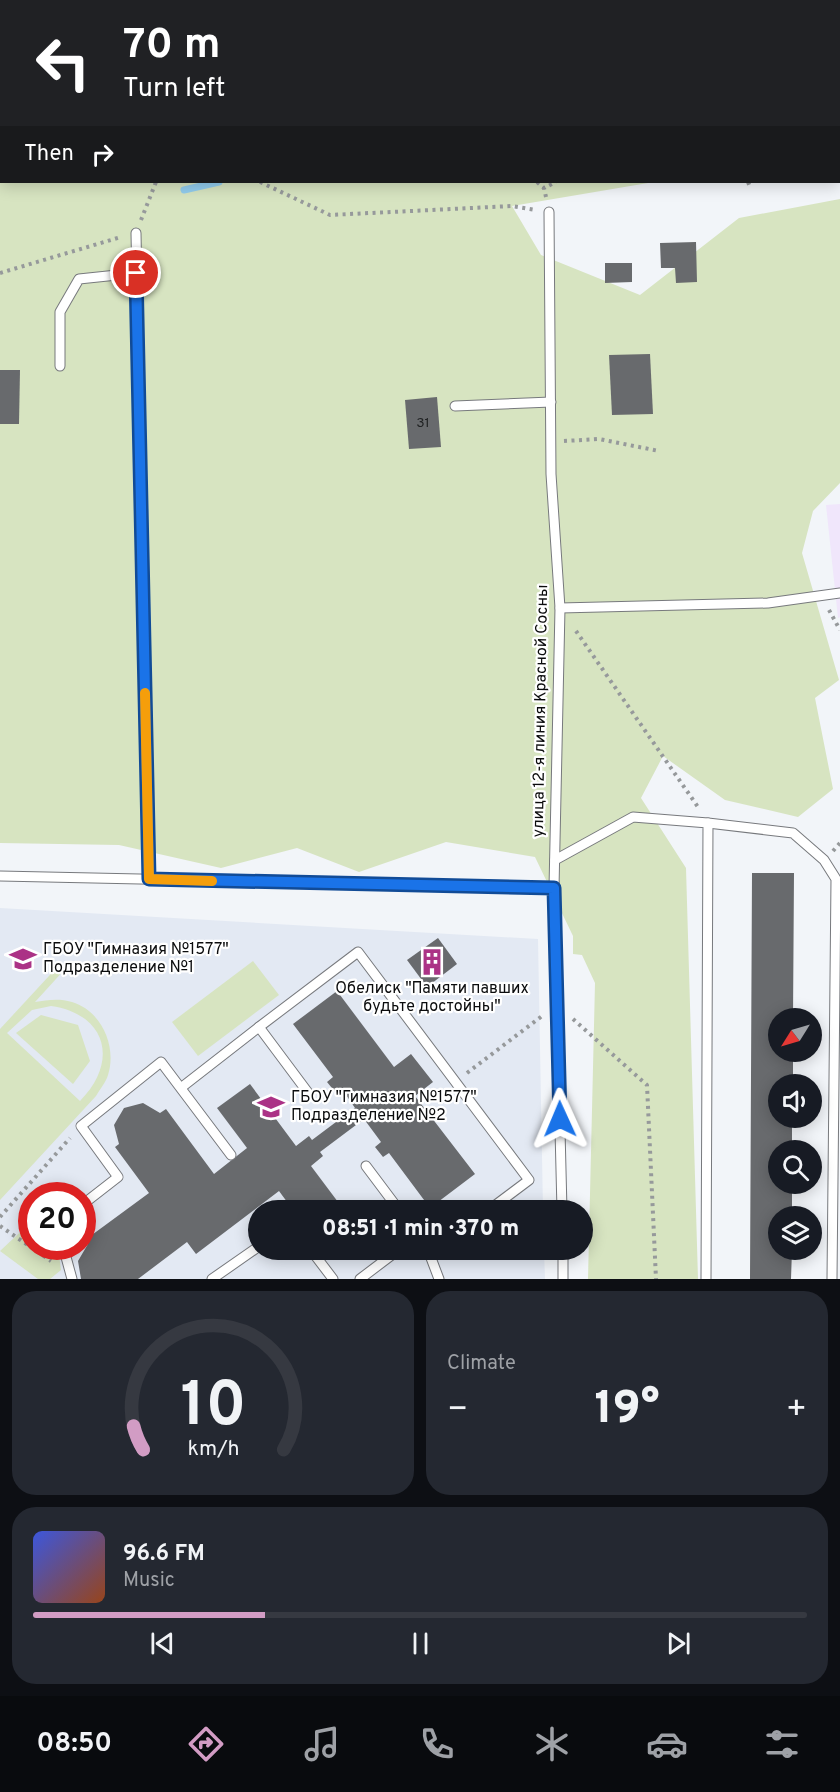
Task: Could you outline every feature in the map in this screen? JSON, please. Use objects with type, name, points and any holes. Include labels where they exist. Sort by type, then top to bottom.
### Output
[{"type":"lane","name":"улица 12-я линия Красной Сосны","points":[[549,212],[551,442],[560,608],[554,888],[562,1200]]},
{"type":"lane","points":[[136,232],[149,879]]},
{"type":"lane","points":[[60,366],[60,312],[79,279],[136,273]]},
{"type":"lane","points":[[455,406],[551,402]]},
{"type":"lane","points":[[560,608],[768,603],[840,593]]},
{"type":"lane","points":[[555,860],[633,817],[794,833],[824,860],[836,879],[832,1279]]},
{"type":"lane","points":[[705,1279],[708,823]]},
{"type":"lane","points":[[0,876],[554,888]]},
{"type":"lane","points":[[182,1087],[358,952],[530,1180],[503,1200]]},
{"type":"lane","points":[[259,1028],[309,1094]]},
{"type":"lane","points":[[96,1194],[118,1177],[81,1126],[161,1062],[231,1155]]},
{"type":"lane","points":[[366,1166],[392,1200]]},
{"type":"lane","points":[[212,1279],[248,1254]]},
{"type":"lane","points":[[67,1260],[71,1277]]},
{"type":"lane","points":[[319,1260],[333,1279]]},
{"type":"lane","points":[[360,1279],[385,1260]]},
{"type":"lane","points":[[432,1260],[439,1279]]},
{"type":"lane","points":[[563,1260],[563,1279]]},
{"type":"path","points":[[0,273],[136,232],[156,183]]},
{"type":"path","points":[[262,183],[330,215],[512,206],[549,212],[544,188],[538,183]]},
{"type":"path","points":[[544,188],[554,183]]},
{"type":"path","points":[[748,183],[750,187]]},
{"type":"path","points":[[551,442],[599,439],[659,451]]},
{"type":"path","points":[[821,595],[840,630]]},
{"type":"path","points":[[560,608],[708,823]]},
{"type":"path","points":[[456,1082],[558,1004],[647,1085],[656,1279]]},
{"type":"path","points":[[0,1217],[81,1126]]},
{"type":"path","points":[[0,1226],[71,1277]]},
{"type":"shaded area","points":[[840,504],[840,617],[838,618],[826,505]]},
{"type":"shaded area","name":"ГБОУ \"Гимназия №1577\" Подразделение №2","points":[[0,908],[538,939],[543,1200],[248,1200],[248,1260],[544,1260],[545,1279],[0,1279]]},
{"type":"green space","points":[[0,183],[648,183],[512,206],[541,255],[640,295],[739,218],[840,199],[840,483],[813,511],[802,553],[839,680],[815,698],[833,789],[798,817],[725,800],[663,756],[641,798],[686,868],[698,1279],[588,1279],[588,1260],[593,1260],[593,1200],[590,1200],[595,983],[582,955],[573,954],[573,936],[535,857],[446,842],[359,872],[297,848],[221,868],[119,845],[0,843]]},
{"type":"green space","points":[[253,961],[279,995],[198,1056],[172,1022]]},
{"type":"green space","points":[[61,963],[66,968],[35,1002],[62,1000],[72,1002],[92,1013],[105,1031],[110,1064],[108,1075],[96,1096],[0,1200],[0,1029]],"holes":[[[51,1006],[70,1011],[85,1019],[95,1029],[101,1042],[103,1056],[100,1071],[80,1101],[7,1033],[32,1010]]]},
{"type":"green space","points":[[41,1015],[78,1025],[90,1061],[73,1084],[16,1033]]},
{"type":"green space","points":[[18,1234],[18,1260],[60,1260],[61,1270],[50,1279],[38,1279],[0,1251]]},
{"type":"building","points":[[696,242],[697,282],[676,283],[675,268],[661,268],[660,243]]},
{"type":"building","points":[[605,263],[632,263],[632,282],[605,283]]},
{"type":"building","points":[[650,354],[653,414],[612,415],[609,355]]},
{"type":"building","points":[[0,370],[20,370],[19,424],[0,424]]},
{"type":"building","points":[[437,397],[441,447],[409,449],[405,400]]},
{"type":"building","points":[[752,873],[794,873],[793,1008],[768,1008],[768,1062],[793,1062],[793,1074],[768,1074],[768,1128],[792,1128],[792,1140],[768,1140],[768,1194],[792,1194],[792,1206],[768,1206],[768,1260],[792,1260],[791,1279],[750,1279]]},
{"type":"building","name":"Обелиск \"Памяти павших будьте достойны\"","points":[[438,938],[457,964],[427,987],[407,960]]},
{"type":"building","points":[[337,991],[394,1067],[411,1054],[433,1082],[415,1096],[475,1174],[441,1200],[424,1200],[389,1153],[383,1157],[375,1147],[381,1142],[364,1119],[320,1152],[323,1156],[311,1166],[336,1200],[286,1200],[279,1191],[267,1200],[248,1200],[248,1215],[196,1254],[187,1242],[138,1279],[81,1279],[79,1260],[96,1260],[96,1232],[149,1193],[115,1147],[119,1144],[114,1125],[124,1108],[143,1103],[160,1113],[166,1109],[214,1174],[247,1148],[217,1108],[250,1084],[296,1146],[309,1136],[312,1140],[344,1116],[342,1113],[346,1110],[348,1113],[355,1108],[342,1089],[336,1093],[327,1082],[333,1077],[293,1024]]},
{"type":"waterway","points":[[184,190],[215,183]]},
{"type":"slow traffic","points":[[145,693],[149,879],[212,881]]},
{"type":"place","name":"ГБОУ \"Гимназия №1577\" Подразделение №1","points":[[23,959]]},
{"type":"place","name":"Обелиск \"Памяти павших будьте достойны\"","points":[[432,962]]},
{"type":"place","name":"ГБОУ \"Гимназия №1577\" Подразделение №2","points":[[271,1107]]},
{"type":"route","points":[[136,273],[149,879],[554,888],[560,1119]]}]
